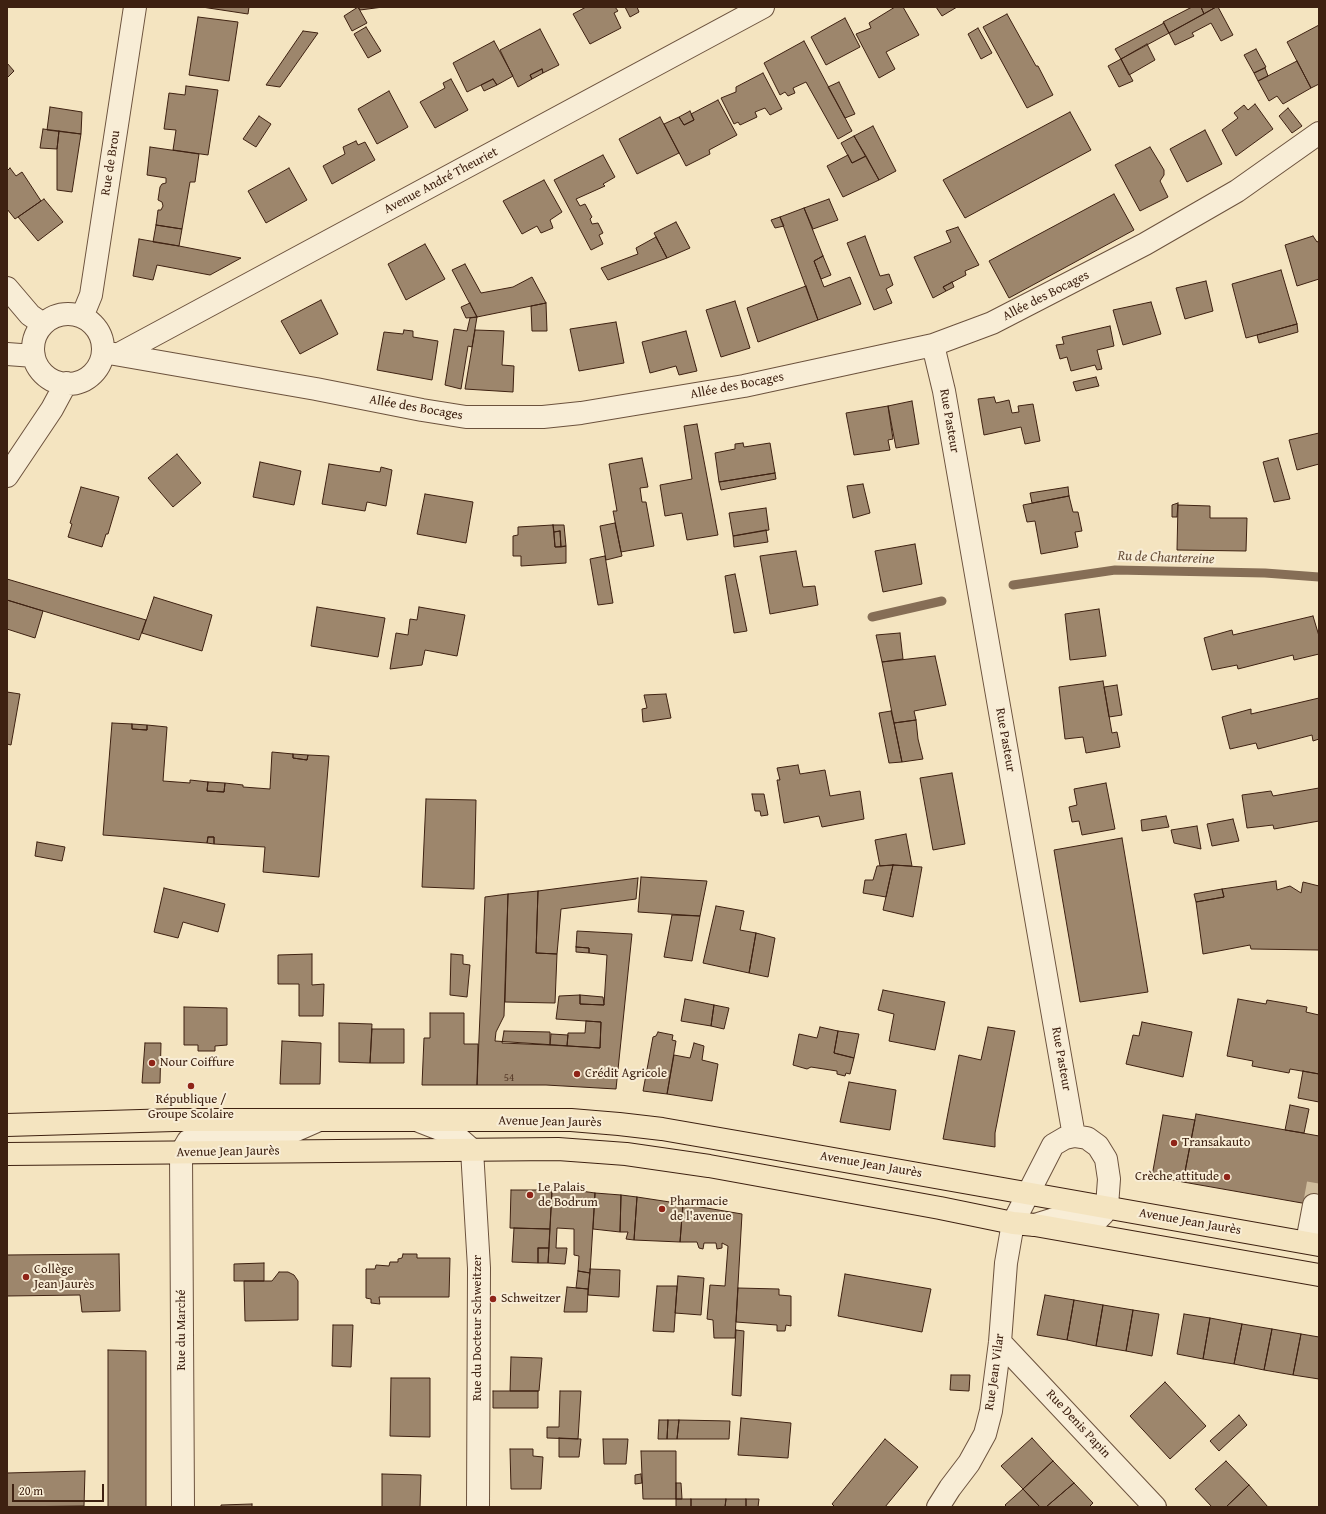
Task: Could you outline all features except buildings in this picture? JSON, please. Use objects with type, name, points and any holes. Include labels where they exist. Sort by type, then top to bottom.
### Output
[{"type":"main road","name":"Avenue Jean Jaurès","points":[[7,1125],[174,1120],[571,1120],[662,1129],[963,1181],[1029,1194],[1107,1206],[1313,1244]]},
{"type":"main road","name":"Avenue Jean Jaurès","points":[[7,1154],[558,1149],[626,1154],[709,1166],[940,1208],[1013,1223],[1035,1225],[1319,1275]]},
{"type":"street","name":"Rue de Brou","points":[[82,317],[91,295],[135,7]]},
{"type":"street","name":"Avenue André Theuriet","points":[[111,353],[763,7]]},
{"type":"street","name":"Allée des Bocages","points":[[111,353],[466,417],[543,417],[589,412],[744,386],[933,345],[992,323],[1145,244],[1237,191],[1319,133]]},
{"type":"street","points":[[7,288],[30,315],[43,324]]},
{"type":"street","points":[[62,314],[72,314],[82,317],[92,323],[111,353],[100,362],[94,371],[86,378],[77,382],[57,382],[42,372],[37,365],[33,348],[34,339],[43,324],[52,317],[62,314]]},
{"type":"street","name":"Rue Pasteur","points":[[933,345],[946,399],[1074,1136]]},
{"type":"street","points":[[7,354],[34,356]]},
{"type":"street","points":[[7,476],[52,409],[66,383]]},
{"type":"street","points":[[181,1153],[188,1141],[198,1138],[285,1135],[317,1121]]},
{"type":"street","name":"Avenue Jean Jaurès","points":[[419,1121],[455,1135],[472,1150]]},
{"type":"street","points":[[1035,1225],[1064,1216],[1097,1220],[1104,1214],[1107,1206],[1109,1179],[1106,1159],[1098,1146],[1087,1138],[1074,1136]]},
{"type":"street","name":"Rue Jean Vilar","points":[[938,1507],[969,1463],[985,1434],[991,1411],[1000,1342],[1006,1263],[1013,1223],[1053,1145],[1065,1138],[1074,1136]]},
{"type":"street","name":"Rue du Docteur Schweitzer","points":[[472,1150],[479,1268],[478,1507]]},
{"type":"street","name":"Rue du Marché","points":[[181,1153],[183,1507]]},
{"type":"street","points":[[1313,1244],[1314,1205]]},
{"type":"street","name":"Rue Denis Papin","points":[[1000,1342],[1155,1507]]},
{"type":"waterway","name":"Ru de Chantereine","points":[[1013,585],[1115,570],[1265,573],[1319,577]]},
{"type":"waterway","name":"Ru de Chantereine","points":[[872,617],[942,601]]},
{"type":"tunnel","points":[[1314,1205],[1319,1177]]},
{"type":"place","name":"Nour Coiffure","points":[[152,1063]]},
{"type":"place","name":"Crédit Agricole","points":[[577,1074]]},
{"type":"place","name":"République / Groupe Scolaire","points":[[191,1086]]},
{"type":"place","name":"Transakauto","points":[[1174,1143]]},
{"type":"place","name":"Crèche attitude","points":[[1227,1177]]},
{"type":"place","name":"Le Palais de Bodrum","points":[[530,1195]]},
{"type":"place","name":"Pharmacie de l'avenue","points":[[662,1209]]},
{"type":"place","name":"Collège Jean Jaurès","points":[[26,1277]]},
{"type":"place","name":"Schweitzer","points":[[493,1299]]}]
